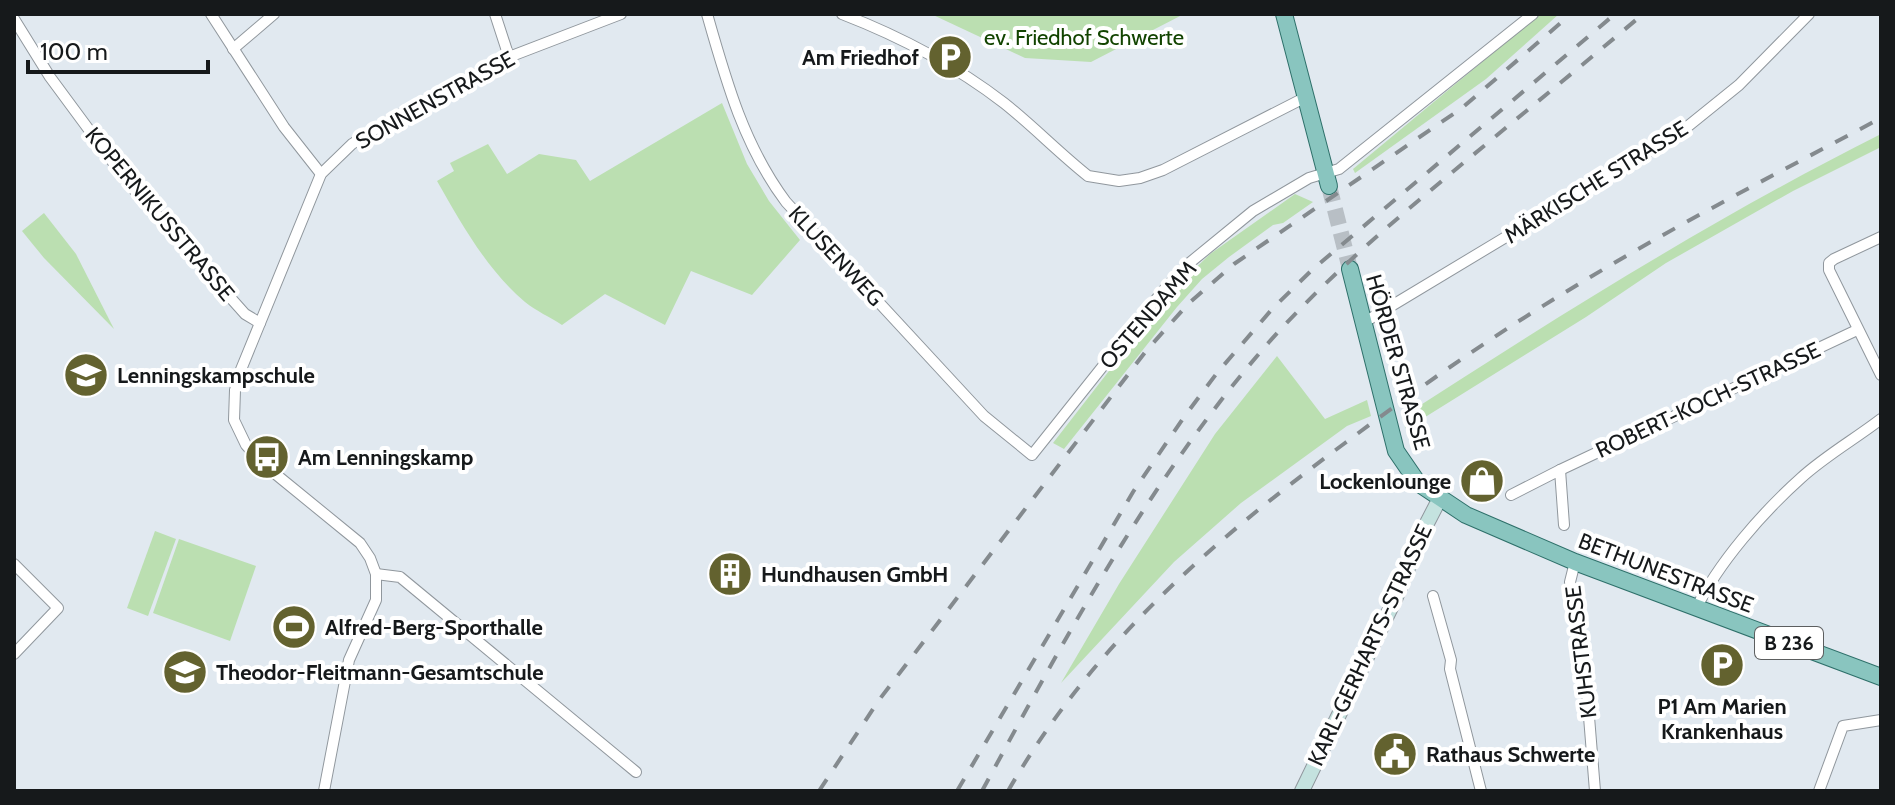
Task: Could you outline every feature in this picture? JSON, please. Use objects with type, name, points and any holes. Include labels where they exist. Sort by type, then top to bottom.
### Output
[{"type":"main road","points":[[1284,14],[1327,180]]},
{"type":"main road","name":"HÖRDER STRASSE","points":[[1350,269],[1396,451],[1418,483],[1439,500]]},
{"type":"main road","name":"BETHUNESTRASSE","points":[[1439,500],[1466,515],[1575,562],[1881,677]]},
{"type":"main road","name":"KARL-GERHARTS-STRASSE","points":[[1302,791],[1396,597],[1439,500]]},
{"type":"street","points":[[211,14],[284,127],[321,174]]},
{"type":"street","points":[[233,49],[274,14]]},
{"type":"street","points":[[495,14],[509,57]]},
{"type":"street","name":"SONNENSTRASSE","points":[[376,574],[360,543],[254,455],[238,433],[234,420],[235,390],[321,174],[352,144],[390,120],[509,57],[621,14]]},
{"type":"street","name":"KLUSENWEG","points":[[707,14],[749,144],[766,176],[786,202],[984,416],[1032,455]]},
{"type":"street","points":[[842,14],[941,61],[1002,102],[1088,176],[1103,180],[1129,180],[1163,170],[1306,97]]},
{"type":"street","name":"OSTENDAMM","points":[[1032,455],[1187,265],[1253,211],[1309,178],[1327,180],[1533,14]]},
{"type":"street","name":"MÄRKISCHE STRASSE","points":[[1363,323],[1682,131],[1739,85],[1809,14]]},
{"type":"street","name":"KOPERNIKUSSTRASSE","points":[[14,19],[50,77],[129,184],[245,314],[260,323]]},
{"type":"street","points":[[1881,237],[1829,263],[1829,270],[1881,375]]},
{"type":"street","name":"ROBERT-KOCH-STRASSE","points":[[1511,495],[1857,330]]},
{"type":"street","points":[[1696,609],[1704,592],[1733,553],[1802,477],[1881,419]]},
{"type":"street","points":[[1560,470],[1564,525]]},
{"type":"street","name":"KUHSTRASSE","points":[[1575,562],[1570,582],[1587,692],[1595,791]]},
{"type":"street","points":[[14,564],[58,608],[14,654]]},
{"type":"street","points":[[324,791],[349,660],[376,600],[376,574],[400,577],[636,772]]},
{"type":"street","points":[[1433,596],[1481,791]]},
{"type":"street","points":[[1819,791],[1843,726],[1881,720]]},
{"type":"green space","name":"ev. Friedhof Schwerte","points":[[931,14],[1184,14],[1091,62],[1025,58]]},
{"type":"green space","points":[[1540,14],[1559,14],[1486,79],[1355,173],[1353,169]]},
{"type":"green space","points":[[722,103],[747,164],[769,201],[800,240],[752,295],[691,271],[665,325],[605,294],[562,325],[534,308],[511,289],[487,261],[437,181],[454,171],[450,163],[488,144],[507,174],[539,154],[576,160],[590,181]]},
{"type":"green space","points":[[1881,134],[1881,147],[1793,191],[1666,263],[1586,317],[1406,429],[1402,417],[1578,305],[1758,199]]},
{"type":"green space","points":[[1295,194],[1313,202],[1283,223],[1273,225],[1202,279],[1064,449],[1053,443],[1168,295],[1210,254]]},
{"type":"green space","points":[[44,213],[76,254],[114,329],[44,258],[22,231]]},
{"type":"green space","points":[[1277,356],[1325,419],[1367,400],[1371,416],[1347,426],[1241,503],[1174,562],[1061,683],[1119,584],[1215,434]]},
{"type":"green space","points":[[155,531],[176,539],[148,616],[127,608]]},
{"type":"green space","points":[[179,539],[256,566],[230,641],[153,613]]},
{"type":"tunnel","points":[[1329,186],[1350,269]]},
{"type":"railway","points":[[819,791],[879,700],[1146,351],[1188,304],[1234,264],[1462,108],[1571,14]]},
{"type":"railway","points":[[957,791],[1133,492],[1217,373],[1273,308],[1313,269],[1615,14]]},
{"type":"railway","points":[[982,791],[1111,562],[1183,452],[1263,349],[1311,298],[1387,227],[1643,14]]},
{"type":"railway","points":[[1008,791],[1041,738],[1116,643],[1201,558],[1295,481],[1427,383],[1540,308],[1684,223],[1881,118]]},
{"type":"place","name":"Am Friedhof","points":[[950,57]]},
{"type":"place","name":"Lenningskampschule","points":[[86,375]]},
{"type":"place","name":"Am Lenningskamp","points":[[267,457]]},
{"type":"place","name":"Lockenlounge","points":[[1482,481]]},
{"type":"place","name":"Hundhausen GmbH","points":[[730,574]]},
{"type":"place","name":"Alfred-Berg-Sporthalle","points":[[294,627]]},
{"type":"place","name":"P1 Am Marien Krankenhaus","points":[[1722,665]]},
{"type":"place","name":"Theodor-Fleitmann-Gesamtschule","points":[[185,672]]},
{"type":"place","name":"Rathaus Schwerte","points":[[1395,754]]}]
